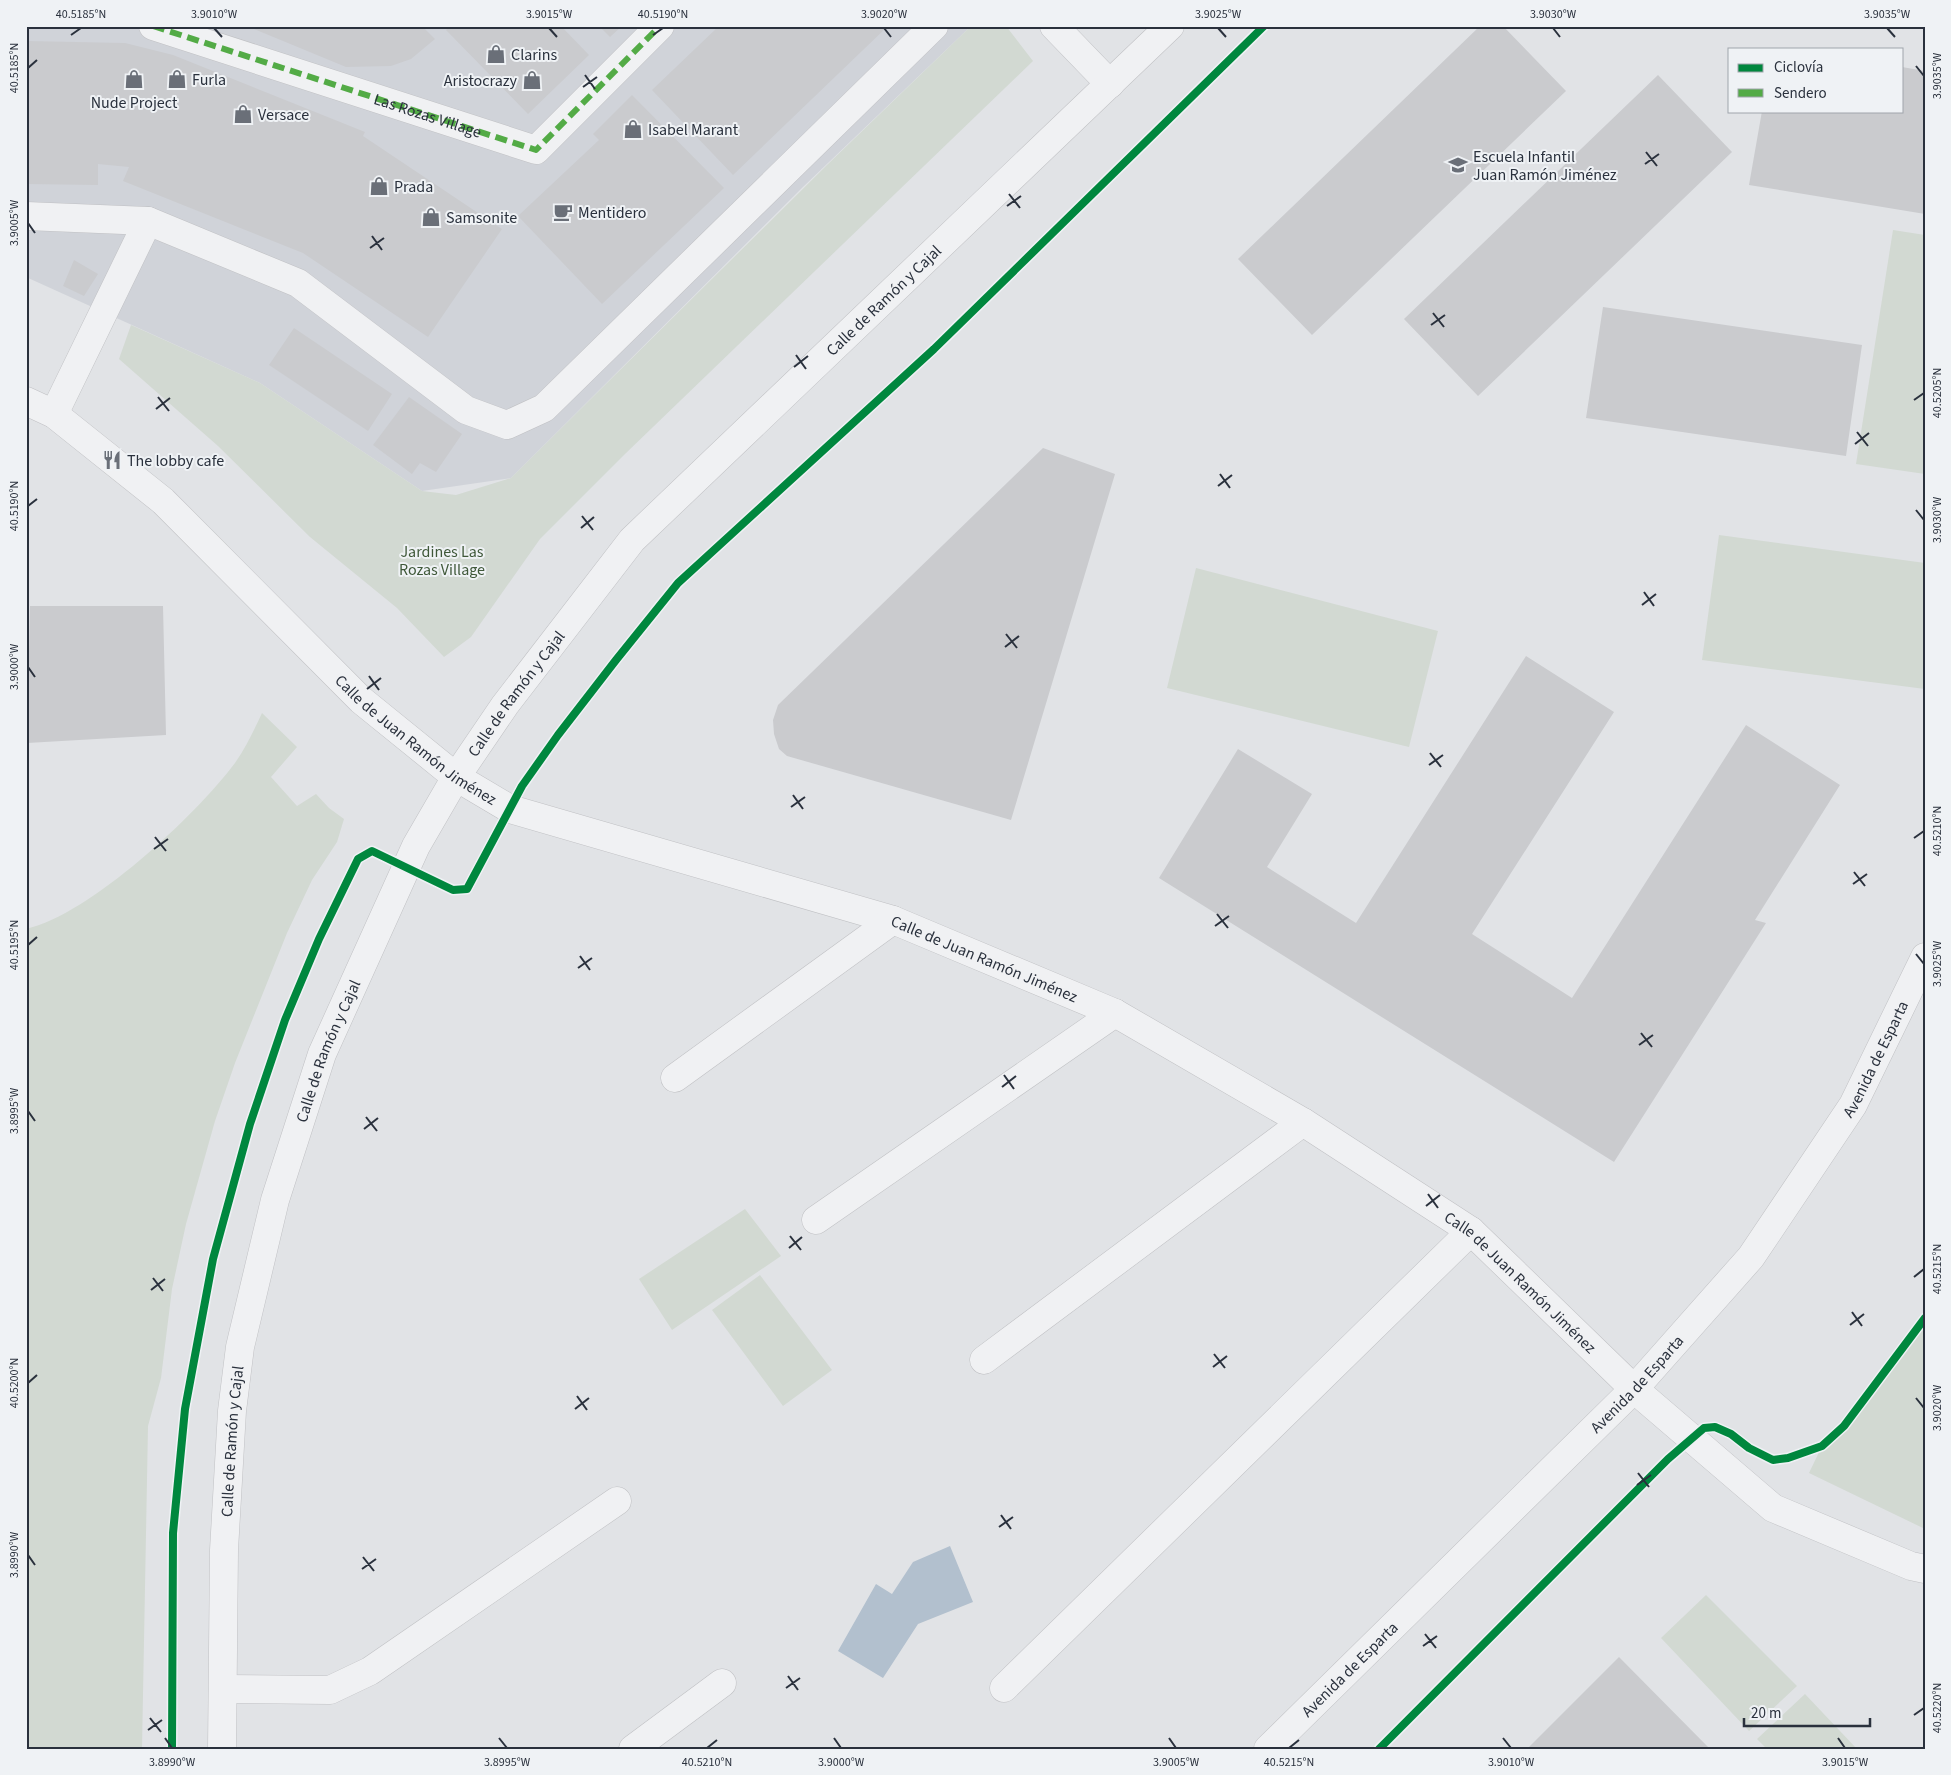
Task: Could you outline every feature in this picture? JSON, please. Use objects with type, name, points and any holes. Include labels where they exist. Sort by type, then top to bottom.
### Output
[{"type":"street","name":"Las Rozas Village","points":[[153,26],[536,150],[660,26]]},
{"type":"street","points":[[26,216],[148,221],[298,283],[466,410],[507,424],[544,408],[934,26]]},
{"type":"street","points":[[1054,26],[1110,84]]},
{"type":"street","name":"Calle de Ramón y Cajal","points":[[222,1749],[224,1550],[232,1411],[240,1347],[275,1200],[322,1054],[405,868],[456,777],[505,705],[632,540],[1170,26]]},
{"type":"street","points":[[54,414],[148,221]]},
{"type":"street","name":"Calle de Juan Ramón Jiménez","points":[[26,401],[54,414],[163,501],[361,700],[456,777],[510,809],[893,920],[1115,1013],[1304,1122],[1471,1231],[1634,1389],[1773,1508],[1911,1566],[1925,1568]]},
{"type":"street","points":[[675,1078],[893,920]]},
{"type":"street","name":"Avenida de Esparta","points":[[1268,1749],[1634,1389],[1751,1256],[1853,1105],[1925,957]]},
{"type":"street","points":[[816,1220],[1115,1013]]},
{"type":"street","points":[[984,1360],[1304,1122]]},
{"type":"street","points":[[1004,1688],[1471,1231]]},
{"type":"street","points":[[223,1689],[330,1690],[370,1671],[617,1501]]},
{"type":"street","points":[[633,1749],[722,1684]]},
{"type":"shaded area","points":[[26,26],[971,26],[804,186],[511,478],[422,491],[260,383],[26,277]]},
{"type":"green space","name":"Jardines Las Rozas Village","points":[[971,26],[1006,26],[1033,61],[625,454],[540,539],[471,637],[444,657],[397,608],[310,537],[218,446],[119,359],[131,325],[260,383],[422,491],[456,495],[511,478],[828,164]]},
{"type":"green space","points":[[1893,230],[1925,235],[1925,474],[1856,464]]},
{"type":"green space","points":[[1719,535],[1925,563],[1925,689],[1702,660]]},
{"type":"green space","points":[[1196,568],[1438,631],[1409,747],[1167,688]]},
{"type":"green space","points":[[262,713],[297,747],[271,777],[297,806],[316,794],[329,808],[344,819],[337,842],[312,880],[287,933],[235,1063],[215,1121],[186,1224],[172,1289],[161,1378],[148,1426],[142,1749],[26,1749],[26,929],[52,920],[80,904],[110,884],[168,835],[195,809],[235,763]]},
{"type":"green space","points":[[745,1209],[781,1256],[672,1330],[639,1279]]},
{"type":"green space","points":[[760,1275],[832,1370],[783,1406],[712,1310]]},
{"type":"green space","points":[[1925,1318],[1925,1529],[1809,1473],[1822,1446],[1844,1426]]},
{"type":"green space","points":[[1706,1595],[1797,1686],[1749,1731],[1661,1638]]},
{"type":"green space","points":[[1805,1694],[1857,1749],[1767,1749],[1757,1739]]},
{"type":"water","points":[[950,1546],[973,1602],[918,1624],[883,1678],[838,1651],[876,1584],[892,1594],[913,1562]]},
{"type":"building","points":[[247,26],[426,26],[424,28],[435,39],[411,59],[391,66],[346,67]]},
{"type":"building","points":[[450,26],[561,26],[589,55],[528,114],[446,30]]},
{"type":"building","points":[[599,26],[622,26],[610,37]]},
{"type":"building","points":[[719,26],[888,26],[733,175],[652,90]]},
{"type":"building","points":[[1480,26],[1503,26],[1566,91],[1312,335],[1238,259]]},
{"type":"building","points":[[26,41],[125,43],[173,55],[365,132],[363,136],[502,229],[428,337],[303,253],[123,181],[129,167],[98,164],[98,185],[26,184]]},
{"type":"building","points":[[1904,67],[1925,71],[1925,214],[1749,185],[1762,112],[1904,112]]},
{"type":"building","points":[[1658,75],[1732,152],[1478,396],[1404,319]]},
{"type":"building","points":[[632,95],[724,188],[602,304],[518,216],[599,140],[593,134]]},
{"type":"building","points":[[74,260],[98,274],[84,296],[63,286]]},
{"type":"building","points":[[1603,307],[1862,345],[1846,456],[1586,418]]},
{"type":"building","points":[[294,328],[392,394],[368,431],[269,365]]},
{"type":"building","points":[[409,397],[462,434],[436,472],[420,463],[412,474],[373,445]]},
{"type":"building","points":[[1043,448],[1115,474],[1011,820],[787,756],[779,749],[774,734],[773,720],[778,705]]},
{"type":"building","points":[[30,606],[163,606],[166,735],[27,743]]},
{"type":"building","points":[[1526,656],[1614,712],[1472,934],[1572,998],[1746,725],[1840,785],[1755,920],[1766,923],[1614,1162],[1159,878],[1238,749],[1312,794],[1267,867],[1356,923]]},
{"type":"building","points":[[1619,1657],[1710,1749],[1527,1749]]},
{"type":"marked path","points":[[153,26],[536,150],[660,26]]},
{"type":"cycle path","points":[[172,1749],[173,1533],[185,1409],[213,1259],[250,1124],[285,1020],[319,939],[358,859],[372,851],[453,890],[467,889],[522,786],[558,735],[678,583],[934,349],[1264,26]]},
{"type":"cycle path","points":[[1379,1749],[1668,1459],[1704,1428],[1715,1427],[1731,1434],[1749,1448],[1773,1460],[1788,1458],[1822,1446],[1844,1426],[1925,1318]]},
{"type":"place","name":"Clarins","points":[[496,54]]},
{"type":"place","name":"Nude Project","points":[[134,79]]},
{"type":"place","name":"Furla","points":[[177,79]]},
{"type":"place","name":"Aristocrazy","points":[[532,80]]},
{"type":"place","name":"Versace","points":[[243,114]]},
{"type":"place","name":"Isabel Marant","points":[[633,129]]},
{"type":"place","name":"Escuela Infantil Juan Ramón Jiménez","points":[[1458,165]]},
{"type":"place","name":"Prada","points":[[379,186]]},
{"type":"place","name":"Mentidero","points":[[563,212]]},
{"type":"place","name":"Samsonite","points":[[431,217]]},
{"type":"place","name":"The lobby cafe","points":[[112,460]]}]
